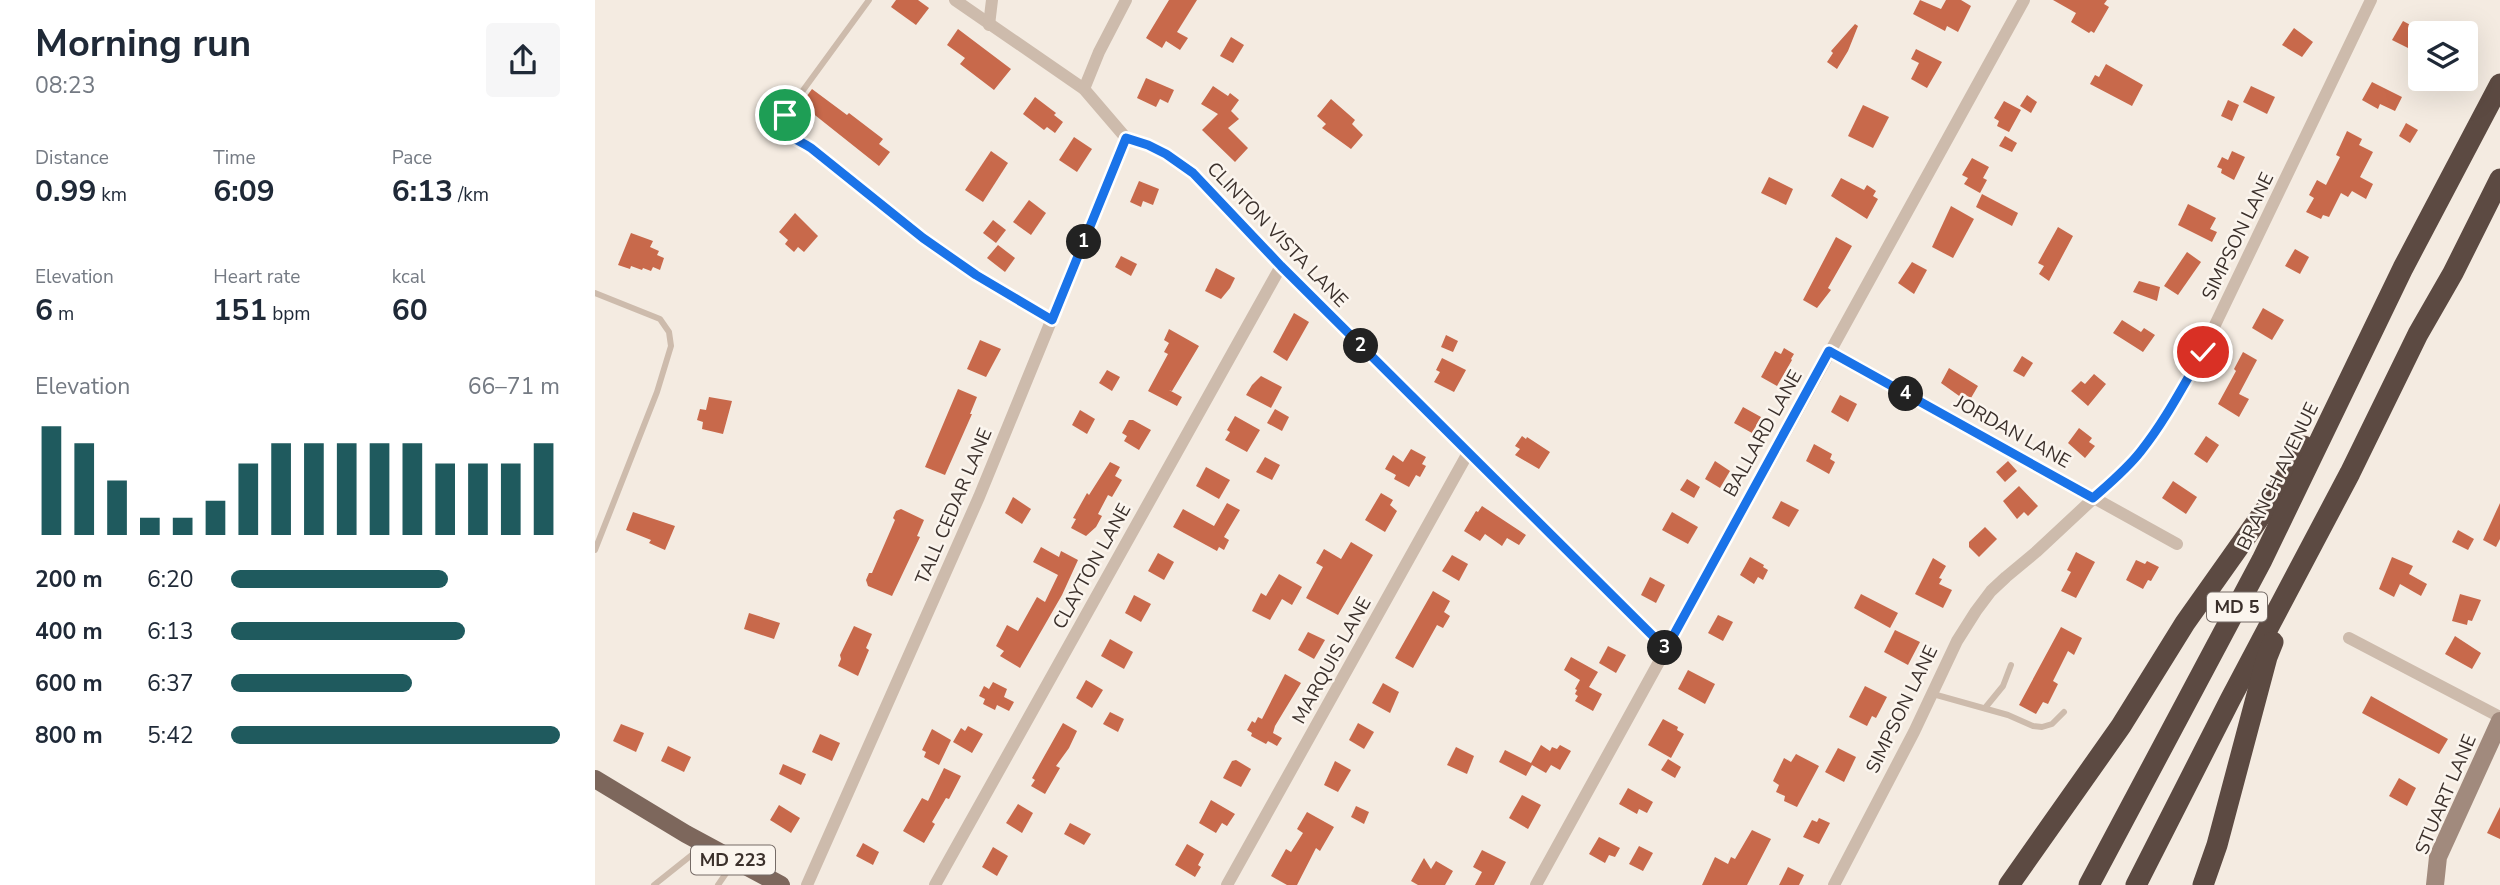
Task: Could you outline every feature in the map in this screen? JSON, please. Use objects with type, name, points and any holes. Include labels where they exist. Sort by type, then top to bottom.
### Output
[{"type":"highway","name":"BRANCH AVENUE","points":[[2089,885],[2262,560],[2376,324],[2500,84]]},
{"type":"highway","name":"MD 5","points":[[2136,885],[2500,179]]},
{"type":"highway","points":[[2009,885],[2121,726],[2185,623],[2270,503],[2376,324]]},
{"type":"highway","points":[[2203,885],[2217,845],[2267,657],[2322,527]]},
{"type":"main road","name":"MD 223","points":[[595,779],[686,834],[781,885]]},
{"type":"main road","name":"MD 223","points":[[686,834],[759,885]]},
{"type":"street","name":"CLINTON VISTA LANE","points":[[955,0],[1084,89],[1126,138],[1148,145],[1181,164],[1666,649]]},
{"type":"street","points":[[989,25],[992,0]]},
{"type":"street","points":[[1084,89],[1099,52],[1126,0]]},
{"type":"street","name":"BALLARD LANE","points":[[1536,885],[2024,0]]},
{"type":"street","name":"SIMPSON LANE","points":[[1834,885],[1914,732],[1957,641],[1990,591],[2124,470],[2168,413],[2203,352],[2371,0]]},
{"type":"street","name":"TALL CEDAR LANE","points":[[807,885],[979,497],[1126,138]]},
{"type":"street","name":"CLAYTON LANE","points":[[935,885],[1281,266]]},
{"type":"street","name":"JORDAN LANE","points":[[1829,351],[2178,544]]},
{"type":"street","name":"MARQUIS LANE","points":[[1227,885],[1468,453]]},
{"type":"street","points":[[2349,638],[2500,719]]},
{"type":"street","name":"STUART LANE","points":[[2435,885],[2438,857],[2500,719]]},
{"type":"lane","points":[[869,0],[785,115],[786,132],[811,148],[923,238],[976,275],[1052,320]]},
{"type":"lane","points":[[595,293],[660,319],[670,332],[671,346],[657,392],[595,550]]},
{"type":"lane","points":[[1985,708],[2003,686],[2011,665]]},
{"type":"lane","points":[[1931,693],[1985,708],[2033,726],[2052,724],[2064,712]]},
{"type":"lane","points":[[654,885],[703,846]]},
{"type":"lane","points":[[718,885],[731,866]]},
{"type":"building","points":[[896,0],[918,0],[929,8],[916,25],[891,7]]},
{"type":"building","points":[[1169,0],[1197,0],[1177,32],[1188,38],[1180,50],[1166,41],[1162,48],[1146,38]]},
{"type":"building","points":[[1920,0],[1941,9],[1946,0],[1961,0],[1971,6],[1958,32],[1947,26],[1945,31],[1913,14]]},
{"type":"building","points":[[2053,0],[2107,0],[2104,4],[2109,7],[2094,33],[2089,33],[2071,22],[2076,13]]},
{"type":"building","points":[[2403,21],[2408,24],[2408,48],[2392,40]]},
{"type":"building","points":[[1855,24],[1858,26],[1848,51],[1837,69],[1827,62],[1833,53],[1831,51]]},
{"type":"building","points":[[2294,28],[2313,42],[2302,57],[2282,45]]},
{"type":"building","points":[[958,29],[1011,69],[994,90],[960,64],[965,58],[947,45]]},
{"type":"building","points":[[1231,37],[1244,45],[1233,63],[1220,56]]},
{"type":"building","points":[[1916,49],[1942,62],[1927,88],[1911,79],[1919,63],[1911,59]]},
{"type":"building","points":[[2106,64],[2143,85],[2132,106],[2090,84],[2095,75],[2099,77]]},
{"type":"building","points":[[1146,78],[1174,90],[1168,103],[1160,99],[1156,107],[1137,98]]},
{"type":"building","points":[[2372,82],[2402,97],[2395,111],[2380,104],[2378,109],[2362,100]]},
{"type":"building","points":[[1213,86],[1239,100],[1231,111],[1239,119],[1228,128],[1248,148],[1235,162],[1202,130],[1218,114],[1201,104]]},
{"type":"building","points":[[2251,86],[2275,97],[2267,114],[2243,102]]},
{"type":"building","points":[[812,89],[883,139],[879,144],[890,152],[879,166],[801,104]]},
{"type":"building","points":[[2027,95],[2037,102],[2031,113],[2020,106]]},
{"type":"building","points":[[1035,97],[1063,122],[1055,133],[1047,127],[1044,130],[1023,114]]},
{"type":"building","points":[[1331,99],[1355,120],[1352,124],[1363,135],[1351,149],[1322,128],[1326,124],[1317,116]]},
{"type":"building","points":[[2228,100],[2239,105],[2232,121],[2221,116]]},
{"type":"building","points":[[2004,101],[2021,110],[2009,132],[1997,126],[1999,121],[1994,118]]},
{"type":"building","points":[[1863,105],[1889,117],[1873,148],[1848,136]]},
{"type":"building","points":[[2406,123],[2418,130],[2410,143],[2399,136]]},
{"type":"building","points":[[2347,131],[2362,139],[2359,145],[2373,152],[2360,177],[2373,184],[2366,199],[2352,191],[2348,197],[2341,193],[2329,217],[2323,215],[2321,219],[2306,212],[2314,198],[2309,195],[2317,180],[2326,185],[2340,157],[2336,155]]},
{"type":"building","points":[[2005,136],[2017,143],[2012,152],[1999,146]]},
{"type":"building","points":[[1074,137],[1092,149],[1077,172],[1059,160]]},
{"type":"building","points":[[991,151],[1008,163],[983,202],[965,190]]},
{"type":"building","points":[[2232,151],[2245,157],[2234,180],[2221,173],[2222,169],[2217,167],[2222,157],[2228,160]]},
{"type":"building","points":[[1972,158],[1989,167],[1983,178],[1987,180],[1980,193],[1964,184],[1968,178],[1962,175]]},
{"type":"building","points":[[1769,177],[1793,189],[1786,205],[1761,193]]},
{"type":"building","points":[[1841,178],[1864,190],[1867,185],[1876,191],[1873,196],[1878,199],[1867,219],[1831,196]]},
{"type":"building","points":[[1139,181],[1159,189],[1153,205],[1143,201],[1141,207],[1130,202]]},
{"type":"building","points":[[1982,194],[2018,213],[2012,226],[1976,207]]},
{"type":"building","points":[[1029,200],[1046,213],[1031,235],[1013,222]]},
{"type":"building","points":[[2188,204],[2216,218],[2210,229],[2217,232],[2212,242],[2178,225]]},
{"type":"building","points":[[1951,206],[1974,219],[1953,258],[1932,247]]},
{"type":"building","points":[[795,213],[818,236],[804,252],[798,247],[794,252],[785,244],[788,240],[779,232]]},
{"type":"building","points":[[993,220],[1006,230],[996,243],[983,233]]},
{"type":"building","points":[[2058,227],[2073,236],[2049,281],[2039,274],[2044,266],[2038,263]]},
{"type":"building","points":[[631,233],[653,241],[650,247],[659,251],[657,255],[664,258],[660,270],[653,267],[651,271],[642,270],[631,266],[630,269],[618,265]]},
{"type":"building","points":[[1836,237],[1852,246],[1828,288],[1831,290],[1817,308],[1803,300]]},
{"type":"building","points":[[998,245],[1015,258],[1005,272],[987,258]]},
{"type":"building","points":[[2295,249],[2309,257],[2300,274],[2285,266]]},
{"type":"building","points":[[2187,252],[2201,262],[2178,295],[2164,286]]},
{"type":"building","points":[[1121,256],[1137,264],[1131,276],[1115,267]]},
{"type":"building","points":[[1912,262],[1927,270],[1914,294],[1898,283]]},
{"type":"building","points":[[1216,268],[1235,278],[1221,299],[1205,291]]},
{"type":"building","points":[[2139,281],[2160,287],[2157,301],[2133,292]]},
{"type":"building","points":[[2263,308],[2284,320],[2272,340],[2252,328]]},
{"type":"building","points":[[1294,313],[1309,322],[1287,361],[1273,352]]},
{"type":"building","points":[[2122,320],[2141,332],[2144,328],[2155,335],[2143,352],[2113,333]]},
{"type":"building","points":[[1169,329],[1199,346],[1172,391],[1169,390],[1182,397],[1177,406],[1148,391],[1168,354],[1164,352],[1169,343],[1164,340]]},
{"type":"building","points":[[1446,335],[1458,341],[1453,352],[1441,347]]},
{"type":"building","points":[[980,340],[1001,349],[986,377],[967,369]]},
{"type":"building","points":[[1784,348],[1794,354],[1777,386],[1761,377],[1775,351],[1781,354]]},
{"type":"building","points":[[2243,352],[2257,360],[2239,394],[2249,399],[2239,417],[2218,404]]},
{"type":"building","points":[[2022,356],[2033,363],[2024,377],[2013,371]]},
{"type":"building","points":[[1442,358],[1466,370],[1454,392],[1434,382],[1440,372],[1436,370]]},
{"type":"building","points":[[1949,368],[1978,386],[1971,398],[1964,394],[1962,398],[1941,383]]},
{"type":"building","points":[[1107,370],[1120,377],[1112,391],[1099,383]]},
{"type":"building","points":[[2094,374],[2106,384],[2088,406],[2071,391],[2081,381],[2085,384]]},
{"type":"building","points":[[1261,376],[1282,387],[1271,408],[1246,395]]},
{"type":"building","points":[[958,389],[977,397],[945,475],[925,467]]},
{"type":"building","points":[[1840,395],[1857,404],[1848,422],[1831,412]]},
{"type":"building","points":[[709,397],[732,401],[723,434],[702,429],[703,422],[697,420],[700,409],[706,410]]},
{"type":"building","points":[[1743,407],[1761,417],[1752,433],[1734,423]]},
{"type":"building","points":[[1275,409],[1289,417],[1282,431],[1267,423]]},
{"type":"building","points":[[1080,410],[1095,419],[1087,434],[1072,425]]},
{"type":"building","points":[[1235,416],[1260,430],[1247,452],[1225,440]]},
{"type":"building","points":[[1129,420],[1151,430],[1139,450],[1124,441],[1127,436],[1122,433]]},
{"type":"building","points":[[2079,428],[2092,438],[2089,442],[2095,446],[2085,458],[2068,443]]},
{"type":"building","points":[[1522,436],[1550,452],[1539,469],[1515,455],[1520,449],[1515,446]]},
{"type":"building","points":[[2206,436],[2219,445],[2207,463],[2194,454]]},
{"type":"building","points":[[1814,444],[1832,454],[1830,459],[1835,462],[1829,474],[1806,461]]},
{"type":"building","points":[[1411,449],[1426,457],[1422,464],[1426,466],[1420,477],[1416,475],[1409,487],[1394,479],[1396,475],[1385,469],[1393,455],[1403,462]]},
{"type":"building","points":[[1265,457],[1280,465],[1272,480],[1256,472]]},
{"type":"building","points":[[1715,461],[1730,471],[1720,488],[1705,479]]},
{"type":"building","points":[[2008,461],[2017,471],[2005,482],[1996,472]]},
{"type":"building","points":[[1110,462],[1120,467],[1115,476],[1122,480],[1112,497],[1108,495],[1098,514],[1102,516],[1096,527],[1086,536],[1071,528],[1076,519],[1073,518],[1087,493],[1089,495]]},
{"type":"building","points":[[1206,467],[1230,480],[1219,499],[1196,486]]},
{"type":"building","points":[[1687,479],[1700,487],[1694,498],[1680,490]]},
{"type":"building","points":[[2173,481],[2197,497],[2186,514],[2162,498]]},
{"type":"building","points":[[2019,486],[2038,506],[2028,516],[2024,512],[2017,519],[2003,501]]},
{"type":"building","points":[[1381,493],[1393,500],[1390,505],[1397,511],[1385,532],[1365,520]]},
{"type":"building","points":[[1013,497],[1031,509],[1022,524],[1005,513]]},
{"type":"building","points":[[1781,501],[1799,510],[1789,527],[1772,518]]},
{"type":"building","points":[[1227,503],[1240,510],[1224,537],[1229,540],[1224,550],[1219,547],[1217,551],[1173,527],[1183,509],[1214,526]]},
{"type":"building","points":[[2500,503],[2500,539],[2496,547],[2483,540]]},
{"type":"building","points":[[1482,506],[1526,535],[1519,545],[1507,538],[1502,546],[1485,534],[1480,541],[1464,531]]},
{"type":"building","points":[[901,509],[924,520],[917,536],[920,537],[892,596],[868,586],[866,580],[869,573],[872,573],[895,520],[893,518],[896,511]]},
{"type":"building","points":[[633,512],[675,526],[665,550],[649,543],[651,540],[626,530]]},
{"type":"building","points":[[1672,512],[1698,527],[1688,544],[1662,530]]},
{"type":"building","points":[[1985,527],[1997,539],[1979,557],[1969,547],[1969,542]]},
{"type":"building","points":[[2458,530],[2474,539],[2468,550],[2452,542]]},
{"type":"building","points":[[1351,542],[1373,555],[1338,615],[1306,598],[1323,567],[1316,563],[1324,549],[1341,559]]},
{"type":"building","points":[[1041,547],[1059,557],[1061,551],[1078,560],[1062,595],[1020,668],[1000,656],[1004,651],[996,646],[1007,625],[1018,631],[1037,597],[1045,602],[1058,575],[1033,562]]},
{"type":"building","points":[[2076,552],[2095,562],[2076,598],[2061,591],[2071,572],[2067,570]]},
{"type":"building","points":[[1158,553],[1174,562],[1164,580],[1148,571]]},
{"type":"building","points":[[1452,555],[1468,564],[1459,581],[1442,571]]},
{"type":"building","points":[[1750,557],[1768,570],[1763,580],[1758,577],[1754,584],[1740,575]]},
{"type":"building","points":[[2392,557],[2413,566],[2409,574],[2427,584],[2421,596],[2400,584],[2394,597],[2379,589]]},
{"type":"building","points":[[1933,558],[1946,566],[1939,578],[1942,579],[1939,584],[1952,590],[1943,608],[1915,594]]},
{"type":"building","points":[[2136,560],[2145,564],[2147,561],[2159,567],[2143,589],[2126,580]]},
{"type":"building","points":[[1279,574],[1302,587],[1292,605],[1282,599],[1270,620],[1252,611],[1261,593],[1266,596]]},
{"type":"building","points":[[1650,577],[1665,585],[1656,603],[1641,595]]},
{"type":"building","points":[[1433,591],[1450,601],[1444,612],[1450,616],[1443,628],[1437,625],[1413,668],[1395,658]]},
{"type":"building","points":[[1861,594],[1898,613],[1890,628],[1854,608]]},
{"type":"building","points":[[2460,594],[2481,600],[2472,621],[2468,620],[2467,625],[2452,621]]},
{"type":"building","points":[[1134,595],[1151,604],[1141,622],[1125,613]]},
{"type":"building","points":[[749,613],[780,623],[774,639],[744,629]]},
{"type":"building","points":[[1718,615],[1733,622],[1723,641],[1708,633]]},
{"type":"building","points":[[854,626],[872,634],[866,648],[869,650],[858,676],[838,666],[840,655]]},
{"type":"building","points":[[2061,627],[2082,638],[2074,655],[2068,651],[2053,681],[2058,684],[2048,704],[2043,702],[2036,714],[2019,705]]},
{"type":"building","points":[[1895,630],[1920,642],[1908,665],[1884,652]]},
{"type":"building","points":[[1308,632],[1325,640],[1314,659],[1298,650]]},
{"type":"building","points":[[2455,636],[2481,653],[2472,669],[2445,654]]},
{"type":"building","points":[[1110,639],[1133,652],[1124,669],[1101,656]]},
{"type":"building","points":[[1608,646],[1626,655],[1616,673],[1599,663]]},
{"type":"building","points":[[1571,657],[1598,672],[1589,687],[1602,694],[1593,711],[1575,701],[1578,696],[1575,689],[1580,680],[1564,670]]},
{"type":"building","points":[[1688,670],[1715,684],[1705,704],[1678,689]]},
{"type":"building","points":[[1285,674],[1301,683],[1275,726],[1273,733],[1282,738],[1277,746],[1268,741],[1266,744],[1251,736],[1252,733],[1247,730],[1252,721],[1255,723],[1258,717],[1262,719]]},
{"type":"building","points":[[1086,680],[1103,690],[1092,708],[1076,698]]},
{"type":"building","points":[[993,682],[1007,689],[1004,697],[1014,702],[1009,711],[997,705],[995,710],[983,704],[985,699],[979,696],[984,686],[989,689]]},
{"type":"building","points":[[1383,683],[1399,692],[1390,713],[1372,703]]},
{"type":"building","points":[[1865,686],[1887,697],[1876,718],[1872,716],[1867,726],[1849,717]]},
{"type":"building","points":[[2371,696],[2448,739],[2439,754],[2362,713]]},
{"type":"building","points":[[1110,712],[1124,719],[1118,732],[1103,724]]},
{"type":"building","points":[[1663,719],[1678,727],[1677,730],[1684,734],[1671,758],[1648,745]]},
{"type":"building","points":[[1063,723],[1077,731],[1056,766],[1060,768],[1045,794],[1031,786],[1035,780],[1032,778]]},
{"type":"building","points":[[1358,723],[1374,732],[1364,749],[1349,740]]},
{"type":"building","points":[[621,724],[644,733],[636,752],[613,741]]},
{"type":"building","points":[[968,726],[983,734],[972,753],[953,742],[961,728],[965,731]]},
{"type":"building","points":[[932,729],[951,740],[939,765],[924,757],[926,752],[922,750]]},
{"type":"building","points":[[820,734],[840,743],[832,761],[812,752]]},
{"type":"building","points":[[1541,745],[1550,751],[1552,747],[1557,749],[1560,745],[1571,751],[1560,770],[1551,765],[1546,773],[1532,765],[1526,776],[1499,762],[1505,750],[1531,763]]},
{"type":"building","points":[[668,746],[691,757],[684,772],[661,761]]},
{"type":"building","points":[[1456,747],[1474,756],[1467,774],[1447,765]]},
{"type":"building","points":[[1838,748],[1856,757],[1844,782],[1825,772]]},
{"type":"building","points":[[1796,754],[1819,766],[1797,807],[1784,801],[1785,796],[1776,792],[1779,785],[1773,781],[1784,758],[1791,762]]},
{"type":"building","points":[[1668,759],[1681,767],[1675,778],[1661,770]]},
{"type":"building","points":[[1236,760],[1251,769],[1241,787],[1223,778],[1232,761]]},
{"type":"building","points":[[1335,761],[1351,770],[1338,792],[1324,785]]},
{"type":"building","points":[[783,764],[806,774],[801,785],[779,774]]},
{"type":"building","points":[[944,768],[961,776],[949,799],[946,798],[932,822],[935,824],[924,843],[903,831],[922,798],[928,801]]},
{"type":"building","points":[[2399,778],[2416,788],[2407,806],[2389,796]]},
{"type":"building","points":[[1628,788],[1653,802],[1647,813],[1639,809],[1637,814],[1619,804]]},
{"type":"building","points":[[1522,795],[1541,805],[1528,829],[1509,818]]},
{"type":"building","points":[[1211,800],[1235,814],[1227,826],[1222,823],[1216,833],[1199,823]]},
{"type":"building","points":[[1018,804],[1033,813],[1022,833],[1006,823]]},
{"type":"building","points":[[779,805],[800,818],[791,833],[770,820]]},
{"type":"building","points":[[1356,806],[1369,812],[1364,824],[1351,817]]},
{"type":"building","points":[[2500,807],[2500,839],[2487,833]]},
{"type":"building","points":[[1307,812],[1334,827],[1320,851],[1316,848],[1297,885],[1287,885],[1271,876],[1286,849],[1291,852],[1303,833],[1297,829]]},
{"type":"building","points":[[1819,818],[1830,823],[1819,844],[1803,837],[1812,820],[1817,822]]},
{"type":"building","points":[[1070,823],[1091,834],[1084,845],[1064,834]]},
{"type":"building","points":[[1752,830],[1771,839],[1747,885],[1702,885],[1715,857],[1728,864],[1731,857],[1735,859]]},
{"type":"building","points":[[1599,837],[1620,848],[1615,857],[1609,855],[1605,863],[1589,854]]},
{"type":"building","points":[[863,843],[879,852],[873,865],[856,856]]},
{"type":"building","points":[[1187,844],[1204,854],[1195,877],[1175,865]]},
{"type":"building","points":[[1639,846],[1653,853],[1643,871],[1629,864]]},
{"type":"building","points":[[993,847],[1008,856],[997,876],[982,867]]},
{"type":"building","points":[[1482,850],[1506,862],[1494,885],[1475,885],[1482,872],[1473,867]]},
{"type":"building","points":[[1424,858],[1431,869],[1436,861],[1453,871],[1445,885],[1418,885],[1411,881]]},
{"type":"building","points":[[1788,867],[1804,875],[1799,885],[1779,885]]},
{"type":"route","points":[[785,115],[786,132],[792,138],[811,148],[923,238],[976,275],[1052,320],[1126,138],[1166,154],[1193,173],[1281,266],[1666,649],[1829,351],[2093,498],[2142,450],[2168,413],[2203,352]]}]
